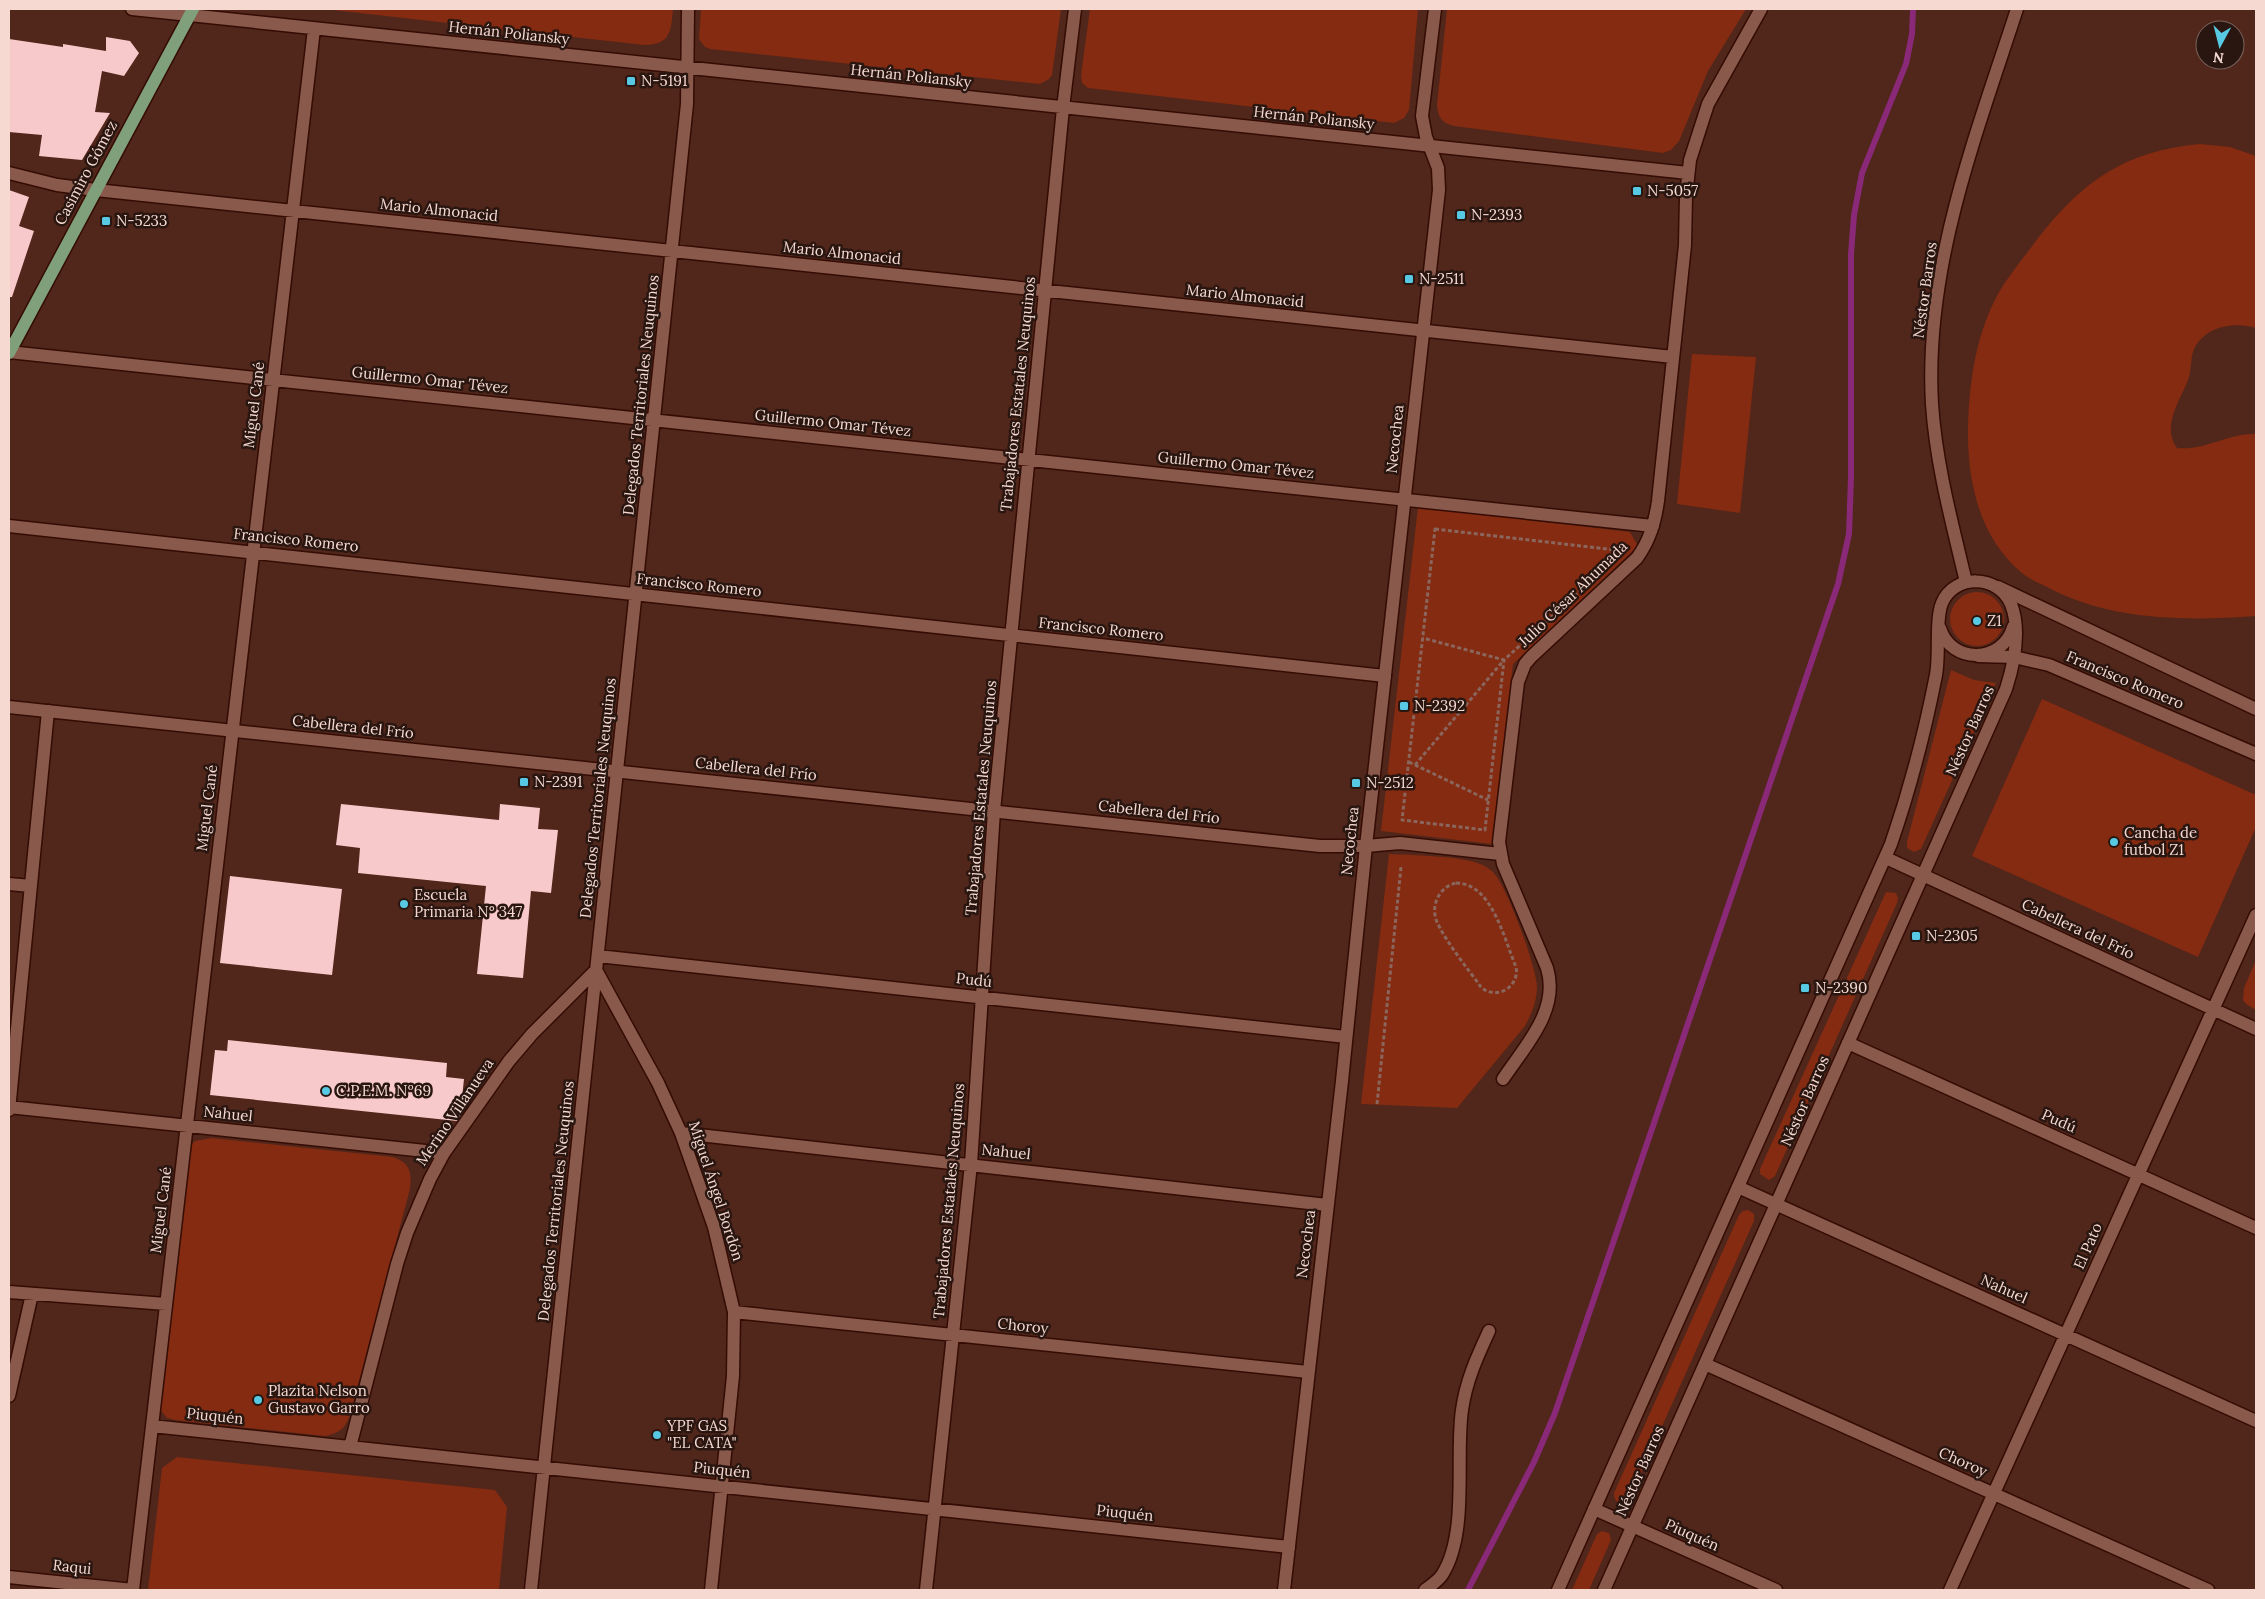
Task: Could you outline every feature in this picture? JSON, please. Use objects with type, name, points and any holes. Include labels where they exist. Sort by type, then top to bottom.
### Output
[{"type":"main road","name":"Casimiro Gómez","points":[[9,352],[191,12]]},
{"type":"street","name":"Hernán Poliansky","points":[[132,9],[191,12],[314,29],[1688,173]]},
{"type":"street","name":"Delegados Territoriales Neuquinos","points":[[531,1590],[687,104],[688,9]]},
{"type":"street","name":"Trabajadores Estatales Neuquinos","points":[[926,1590],[971,1164],[994,811],[1063,108],[1075,9]]},
{"type":"street","name":"Necochea","points":[[1284,1590],[1439,185],[1438,168],[1423,127],[1422,116],[1435,9]]},
{"type":"street","name":"Julio César Ahumada","points":[[1503,1079],[1546,1012],[1551,988],[1547,968],[1500,854],[1500,829],[1516,692],[1524,664],[1630,565],[1644,548],[1654,526],[1685,245],[1688,173],[1697,132],[1708,104],[1761,9]]},
{"type":"street","name":"Néstor Barros","points":[[1558,1590],[1886,858],[1906,797],[1931,696],[1938,656],[1939,612],[1948,594],[1966,582],[1946,498],[1934,425],[1931,378],[1934,331],[1944,259],[1959,193],[2017,9]]},
{"type":"street","name":"Miguel Cané","points":[[133,1590],[314,29]]},
{"type":"street","name":"Mario Almonacid","points":[[9,173],[57,185],[96,190],[1673,357]]},
{"type":"street","name":"Guillermo Omar Tévez","points":[[9,352],[1654,526]]},
{"type":"street","name":"Francisco Romero","points":[[9,526],[1385,676]]},
{"type":"street","points":[[1966,582],[1976,581],[1996,586]]},
{"type":"street","name":"Néstor Barros","points":[[1604,1590],[2002,700],[2014,657],[2014,619],[2009,600],[1996,586]]},
{"type":"street","name":"Francisco Romero","points":[[1996,586],[2256,709]]},
{"type":"street","points":[[1939,623],[1947,643],[1965,654],[1976,656],[1994,652],[2002,646],[2008,638],[2014,619]]},
{"type":"street","name":"Francisco Romero","points":[[1976,656],[2014,657],[2032,660],[2057,668],[2256,754]]},
{"type":"street","name":"Cabellera del Frío","points":[[9,707],[1328,847],[1400,843],[1500,854]]},
{"type":"street","points":[[9,1108],[48,711]]},
{"type":"street","name":"Cabellera del Frío","points":[[1886,858],[2256,1029]]},
{"type":"street","points":[[9,884],[31,886]]},
{"type":"street","name":"El Pato","points":[[1950,1590],[2256,915]]},
{"type":"street","name":"Pudú","points":[[598,956],[1346,1037]]},
{"type":"street","name":"Miguel Ángel Bordón","points":[[596,970],[654,1074],[681,1133],[714,1227],[734,1312],[735,1344],[712,1590]]},
{"type":"street","name":"Merino Villanueva","points":[[350,1447],[407,1233],[430,1179],[444,1153],[509,1061],[532,1034],[596,970]]},
{"type":"street","name":"Pudú","points":[[1848,1043],[2256,1228]]},
{"type":"street","name":"Nahuel","points":[[9,1108],[444,1153]]},
{"type":"street","name":"Nahuel","points":[[681,1133],[1327,1205]]},
{"type":"street","name":"Nahuel","points":[[1738,1187],[2256,1421]]},
{"type":"street","points":[[9,1292],[166,1304]]},
{"type":"street","points":[[9,1396],[32,1294]]},
{"type":"street","name":"Choroy","points":[[734,1312],[1308,1372]]},
{"type":"street","points":[[1425,1590],[1441,1576],[1451,1555],[1459,1507],[1462,1411],[1469,1375],[1489,1331]]},
{"type":"street","name":"Choroy","points":[[1705,1364],[2208,1590]]},
{"type":"street","name":"Piuquén","points":[[152,1426],[1289,1547]]},
{"type":"street","name":"Piuquén","points":[[1594,1509],[1776,1590]]},
{"type":"street","name":"Raqui","points":[[9,1577],[133,1590]]},
{"type":"path","points":[[1415,765],[1504,660],[1624,551],[1435,529],[1402,820],[1484,830],[1504,660]]},
{"type":"path","points":[[1423,638],[1504,660]]},
{"type":"path","points":[[1409,762],[1488,800]]},
{"type":"path","points":[[1377,1104],[1401,867]]},
{"type":"path","points":[[1464,883],[1471,885],[1482,894],[1490,906],[1516,967],[1516,978],[1509,989],[1495,993],[1485,991],[1481,987],[1437,921],[1435,907],[1444,888],[1449,884],[1464,883]]},
{"type":"shaded area","points":[[324,9],[673,9],[670,30],[665,39],[653,44],[644,45]]},
{"type":"shaded area","points":[[701,9],[1061,9],[1052,75],[1040,84],[710,49],[705,47],[699,39]]},
{"type":"shaded area","points":[[1090,9],[1418,9],[1409,110],[1404,118],[1394,123],[1088,88],[1082,83],[1081,75]]},
{"type":"shaded area","points":[[1447,9],[1746,9],[1708,71],[1679,141],[1671,150],[1663,153],[1454,126],[1446,123],[1438,113],[1437,105]]},
{"type":"shaded area","points":[[2200,144],[2230,147],[2256,156],[2256,328],[2239,325],[2222,327],[2207,334],[2200,340],[2193,351],[2189,376],[2171,422],[2171,431],[2177,448],[2197,447],[2236,436],[2256,434],[2256,616],[2176,618],[2123,612],[2097,607],[2071,598],[2031,579],[2008,560],[1997,545],[1980,512],[1971,476],[1968,419],[1975,359],[1986,320],[1994,301],[2012,272],[2038,238],[2072,200],[2108,172],[2150,153]]},
{"type":"shaded area","points":[[1692,354],[1756,357],[1740,513],[1677,504]]},
{"type":"shaded area","points":[[1418,507],[1630,532],[1638,546],[1513,664],[1492,844],[1381,831]]},
{"type":"shaded area","points":[[1977,592],[1987,594],[1996,600],[2002,609],[2004,619],[2002,629],[1996,638],[1987,644],[1977,646],[1967,644],[1958,638],[1952,629],[1950,619],[1952,609],[1958,600],[1967,594]]},
{"type":"shaded area","points":[[1951,670],[1974,680],[1996,683],[1921,849],[1914,852],[1907,848],[1907,842]]},
{"type":"shaded area","name":"Cancha de futbol Z1","points":[[2042,699],[2256,795],[2256,827],[2198,957],[1972,856]]},
{"type":"shaded area","points":[[1389,854],[1461,859],[1482,865],[1493,872],[1513,909],[1532,962],[1537,991],[1534,1007],[1528,1021],[1457,1108],[1361,1104]]},
{"type":"shaded area","points":[[1886,892],[1896,893],[1897,903],[1775,1176],[1769,1180],[1760,1174],[1760,1169]]},
{"type":"shaded area","points":[[2256,960],[2256,1010],[2243,1000],[2244,988]]},
{"type":"shaded area","points":[[211,1138],[393,1157],[403,1162],[409,1169],[411,1178],[410,1189],[350,1415],[341,1430],[325,1436],[175,1420],[167,1418],[159,1408],[189,1147],[195,1141]]},
{"type":"shaded area","points":[[1748,1210],[1754,1214],[1754,1221],[1629,1500],[1623,1504],[1619,1503],[1615,1499],[1614,1493],[1739,1215],[1743,1211]]},
{"type":"shaded area","points":[[177,1457],[495,1490],[507,1507],[499,1590],[148,1590],[162,1468]]},
{"type":"shaded area","points":[[1602,1531],[1609,1533],[1611,1540],[1589,1590],[1572,1590],[1597,1534]]},
{"type":"building","points":[[106,37],[130,41],[139,53],[124,76],[102,71],[95,112],[110,113],[82,160],[39,156],[42,135],[9,132],[9,39],[63,47],[63,44],[106,51]]},
{"type":"building","points":[[9,190],[29,197],[19,226],[34,231],[12,297],[9,297]]},
{"type":"building","name":"Escuela Primaria N° 347","points":[[341,804],[499,820],[500,804],[540,808],[538,829],[558,830],[551,893],[531,891],[523,978],[477,974],[486,886],[358,873],[360,848],[336,845]]},
{"type":"building","points":[[230,876],[342,889],[332,975],[220,963]]},
{"type":"building","points":[[228,1040],[447,1063],[446,1077],[464,1079],[460,1117],[457,1121],[210,1095],[215,1050],[227,1051]]},
{"type":"waterway","points":[[1468,1590],[1534,1462],[1555,1413],[1838,584],[1849,534],[1851,477],[1851,254],[1854,215],[1862,173],[1906,64],[1912,34],[1913,9]]},
{"type":"place","name":"N-5191","points":[[631,81]]},
{"type":"place","name":"N-5057","points":[[1637,191]]},
{"type":"place","name":"N-2393","points":[[1461,215]]},
{"type":"place","name":"N-5233","points":[[106,221]]},
{"type":"place","name":"N-2511","points":[[1409,279]]},
{"type":"place","name":"Z1","points":[[1977,621]]},
{"type":"place","name":"N-2392","points":[[1404,706]]},
{"type":"place","name":"N-2391","points":[[524,782]]},
{"type":"place","name":"N-2512","points":[[1356,783]]},
{"type":"place","name":"Cancha de futbol Z1","points":[[2114,842]]},
{"type":"place","name":"Escuela Primaria N° 347","points":[[404,904]]},
{"type":"place","name":"N-2305","points":[[1916,936]]},
{"type":"place","name":"N-2390","points":[[1805,988]]},
{"type":"place","name":"C.P.E.M. Nº69","points":[[326,1091]]},
{"type":"place","name":"Plazita Nelson Gustavo Garro","points":[[258,1400]]},
{"type":"place","name":"YPF GAS \"EL CATA\"","points":[[657,1435]]}]
